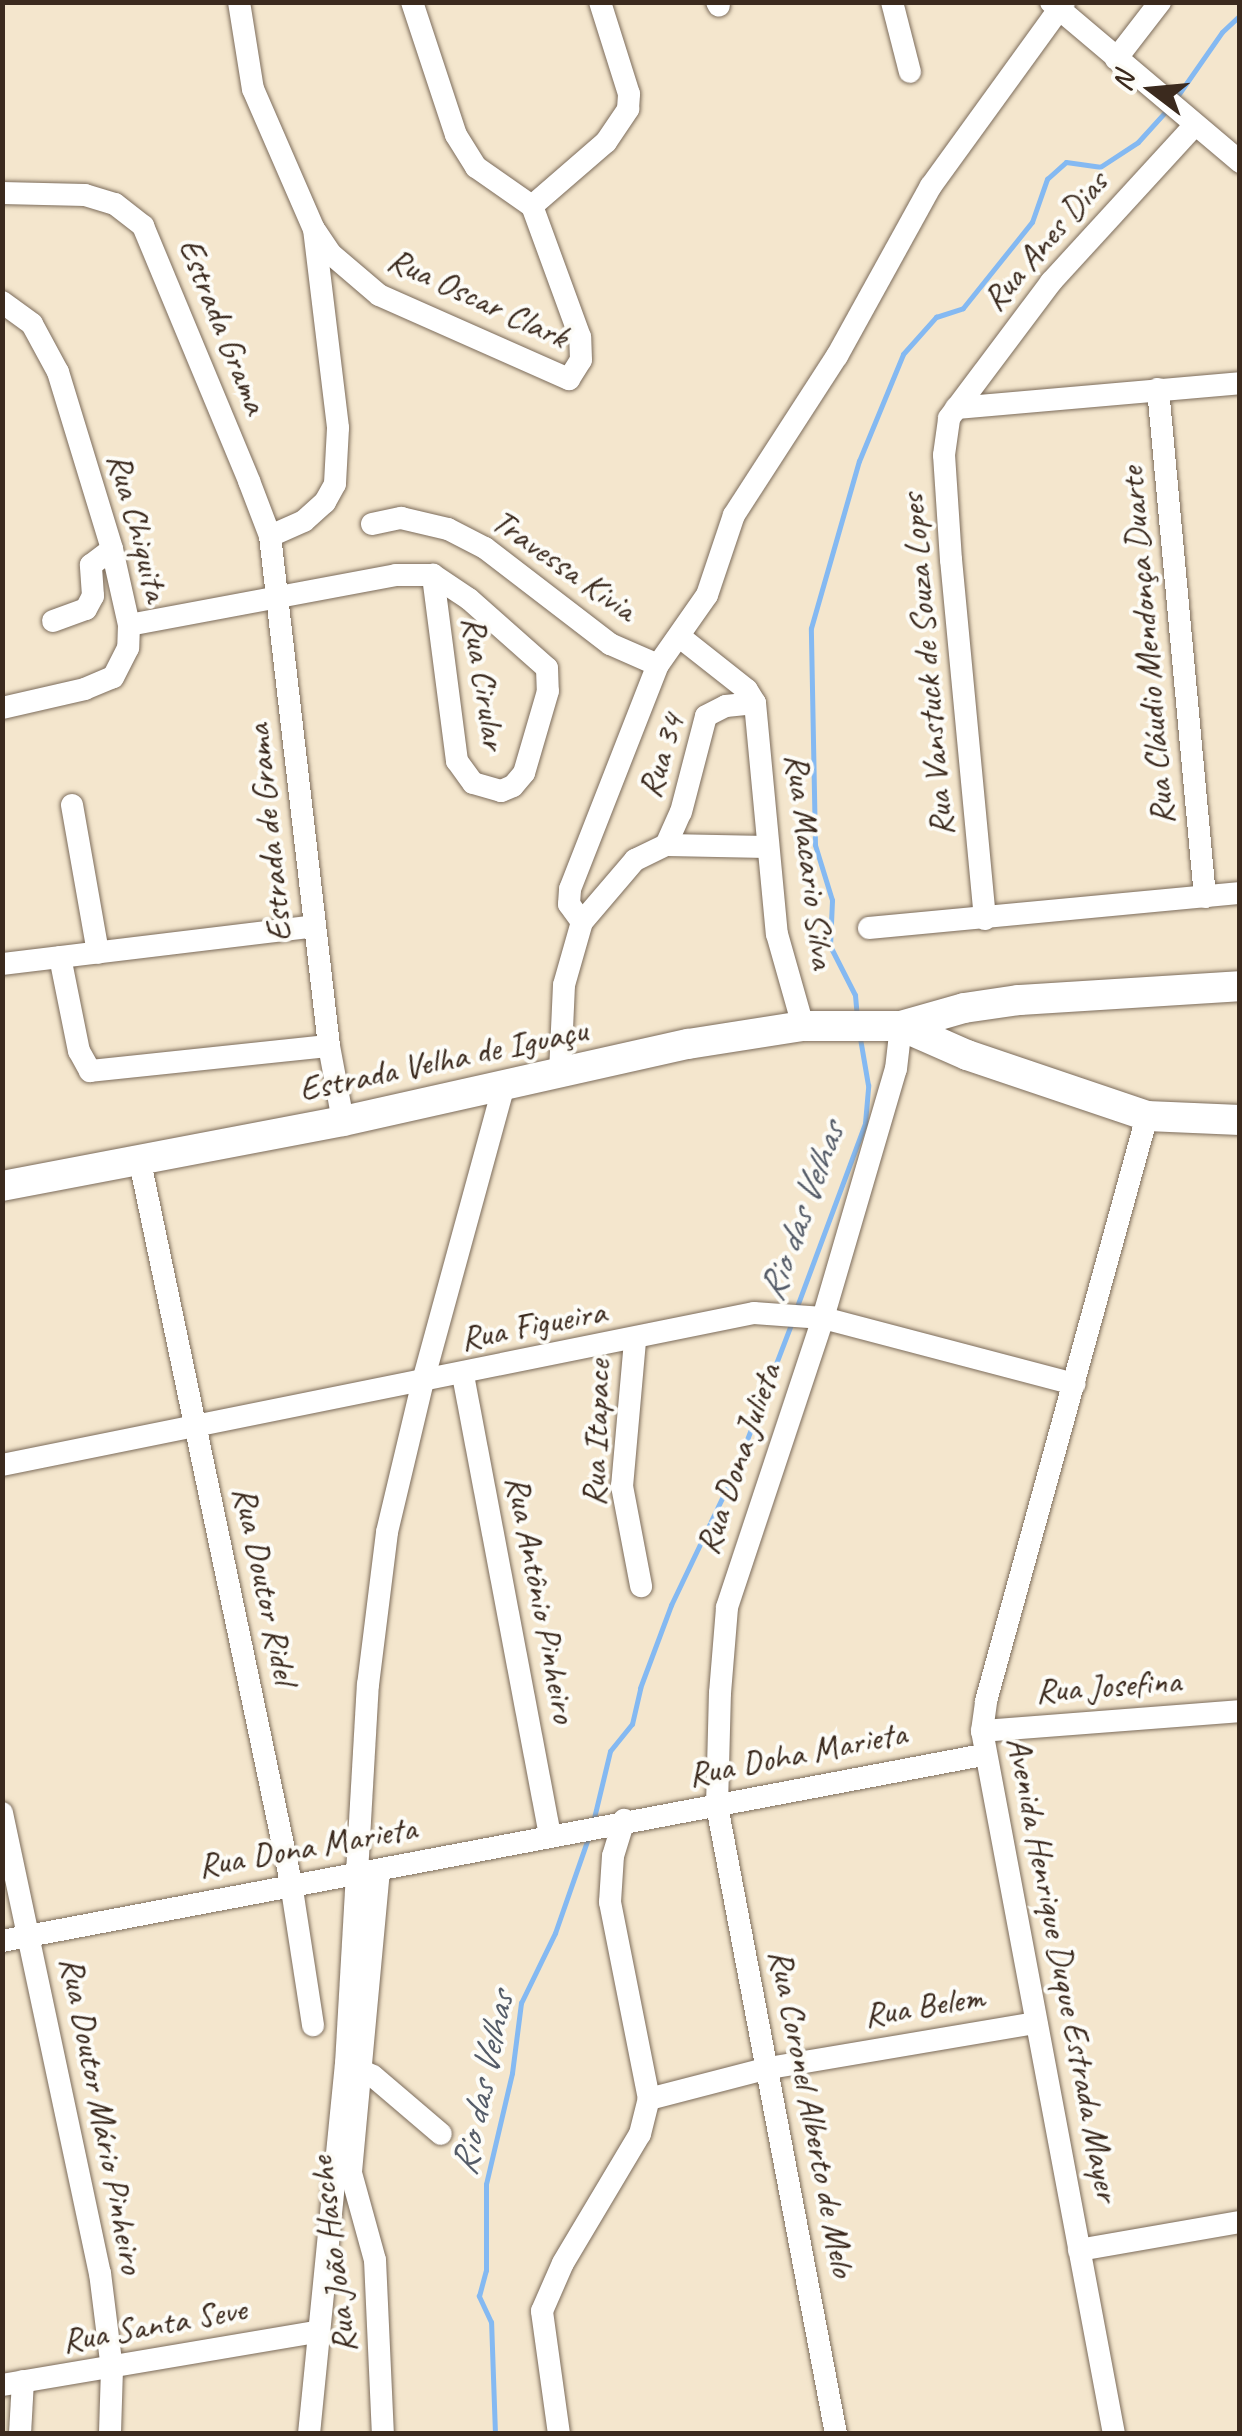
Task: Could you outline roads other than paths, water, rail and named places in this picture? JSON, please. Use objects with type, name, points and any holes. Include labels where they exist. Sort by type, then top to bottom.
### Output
[{"type":"main road","name":"Estrada Velha de Iguaçu","points":[[2,1186],[343,1121],[688,1044],[818,1026],[890,1026],[964,1008],[1019,1000],[1240,986]]},
{"type":"main road","points":[[964,1008],[953,1031],[967,1054]]},
{"type":"main road","name":"Estrada Velha de Iguaçu","points":[[890,1026],[1147,1116],[1240,1120]]},
{"type":"street","points":[[239,2],[253,89],[314,229],[338,428],[335,484],[325,502],[304,521],[270,536]]},
{"type":"street","points":[[412,2],[456,135],[476,168],[532,206],[606,142],[628,110],[630,94],[600,2]]},
{"type":"street","points":[[892,2],[910,72]]},
{"type":"street","points":[[1116,58],[1160,2]]},
{"type":"street","points":[[560,1073],[564,984],[582,922],[570,904],[570,889],[658,665],[707,595],[734,515],[837,356],[931,186],[1058,5],[1240,162]]},
{"type":"street","name":"Rua Anes Dias","points":[[956,408],[1051,282],[1191,122]]},
{"type":"street","name":"Estrada Grama","points":[[2,193],[84,195],[115,204],[143,226],[270,536]]},
{"type":"street","name":"Rua Oscar Clark","points":[[314,229],[331,254],[379,294],[569,378],[575,376],[580,360],[580,337],[532,206]]},
{"type":"street","name":"Rua Chiquita","points":[[2,302],[32,324],[46,343],[112,549],[129,625],[128,648],[113,676],[85,689],[2,708]]},
{"type":"street","points":[[956,408],[1240,383]]},
{"type":"street","name":"Rua Cláudio Mendonça Duarte","points":[[1158,389],[1205,897]]},
{"type":"street","name":"Rua Vanstuck de Souza Lopes","points":[[956,408],[949,418],[944,455],[984,918]]},
{"type":"street","name":"Travessa Kivia","points":[[372,524],[401,518],[448,529],[484,548],[610,644],[658,665]]},
{"type":"street","name":"Estrada de Grama","points":[[270,536],[314,926],[343,1121]]},
{"type":"street","points":[[53,621],[86,609],[93,596],[91,565],[112,549]]},
{"type":"street","name":"Rua Cirular","points":[[129,625],[396,574],[433,575],[468,599],[547,668],[548,690],[524,773],[513,786],[500,790],[473,782],[457,760],[433,575]]},
{"type":"street","points":[[680,637],[748,690],[754,702]]},
{"type":"street","name":"Rua 34","points":[[666,844],[681,812],[706,716],[726,706],[754,702]]},
{"type":"street","name":"Rua Macario Silva","points":[[754,702],[777,934],[818,1026]]},
{"type":"street","points":[[72,805],[98,953]]},
{"type":"street","name":"Rua 34","points":[[582,922],[635,860],[666,844],[768,847]]},
{"type":"street","points":[[869,928],[1240,894]]},
{"type":"street","points":[[2,964],[314,926]]},
{"type":"street","points":[[60,957],[79,1051],[90,1071],[330,1046]]},
{"type":"street","name":"Rua Dona Julieta","points":[[717,1806],[727,1607],[896,1070],[890,1026]]},
{"type":"street","points":[[308,2434],[316,2332],[354,2067],[367,1871],[368,1685],[387,1532],[423,1381],[504,1085]]},
{"type":"street","name":"Avenida Henrique Duque Estrada Mayer","points":[[1114,2434],[983,1755],[982,1731],[986,1701],[1147,1116]]},
{"type":"street","name":"Rua Doutor Ridel","points":[[140,1162],[291,1883],[313,2025]]},
{"type":"street","name":"Rua Figueira","points":[[2,1465],[198,1429],[741,1316],[786,1313],[820,1317],[1074,1384]]},
{"type":"street","name":"Rua Itapace","points":[[634,1340],[622,1486],[640,1586]]},
{"type":"street","name":"Rua Antônio Pinheiro","points":[[463,1375],[557,1835]]},
{"type":"street","name":"Rua Josefina","points":[[982,1731],[1240,1711]]},
{"type":"street","name":"Rua Doha Marieta","points":[[618,1821],[983,1755]]},
{"type":"street","name":"Rua Coronel Alberto de Melo","points":[[717,1806],[836,2434]]},
{"type":"street","name":"Rua Doutor Mário Pinheiro","points":[[2,1813],[90,2217],[112,2369],[110,2434]]},
{"type":"street","points":[[559,2434],[542,2312],[562,2263],[640,2134],[649,2099],[610,1902],[618,1821]]},
{"type":"street","name":"Rua Dona Marieta","points":[[2,1941],[618,1821]]},
{"type":"street","name":"Rua Belem","points":[[649,2099],[769,2068],[1036,2023]]},
{"type":"street","points":[[354,2067],[441,2134]]},
{"type":"street","name":"Rua João Hasche","points":[[354,2067],[352,2173],[375,2260],[383,2434]]},
{"type":"street","points":[[1079,2250],[1240,2222]]},
{"type":"street","name":"Rua Santa Seve","points":[[13,2383],[316,2332]]},
{"type":"street","points":[[13,2383],[20,2434]]},
{"type":"waterway","name":"Rio das Velhas","points":[[1176,98],[1222,32],[1240,15]]},
{"type":"waterway","name":"Rio das Velhas","points":[[857,1018],[855,995],[830,946],[832,900],[815,845],[811,628],[859,461],[903,354],[936,317],[963,308],[1032,222],[1047,179],[1066,162],[1100,167],[1138,142],[1166,111]]},
{"type":"waterway","name":"Rio das Velhas","points":[[796,1309],[865,1123],[868,1085],[860,1038]]},
{"type":"waterway","name":"Rio das Velhas","points":[[593,1822],[610,1751],[632,1724],[640,1688],[671,1605],[735,1471],[791,1324]]},
{"type":"waterway","name":"Rio das Velhas","points":[[495,2434],[491,2322],[479,2296],[486,2270],[486,2184],[512,2073],[521,2003],[555,1933],[588,1838]]}]
